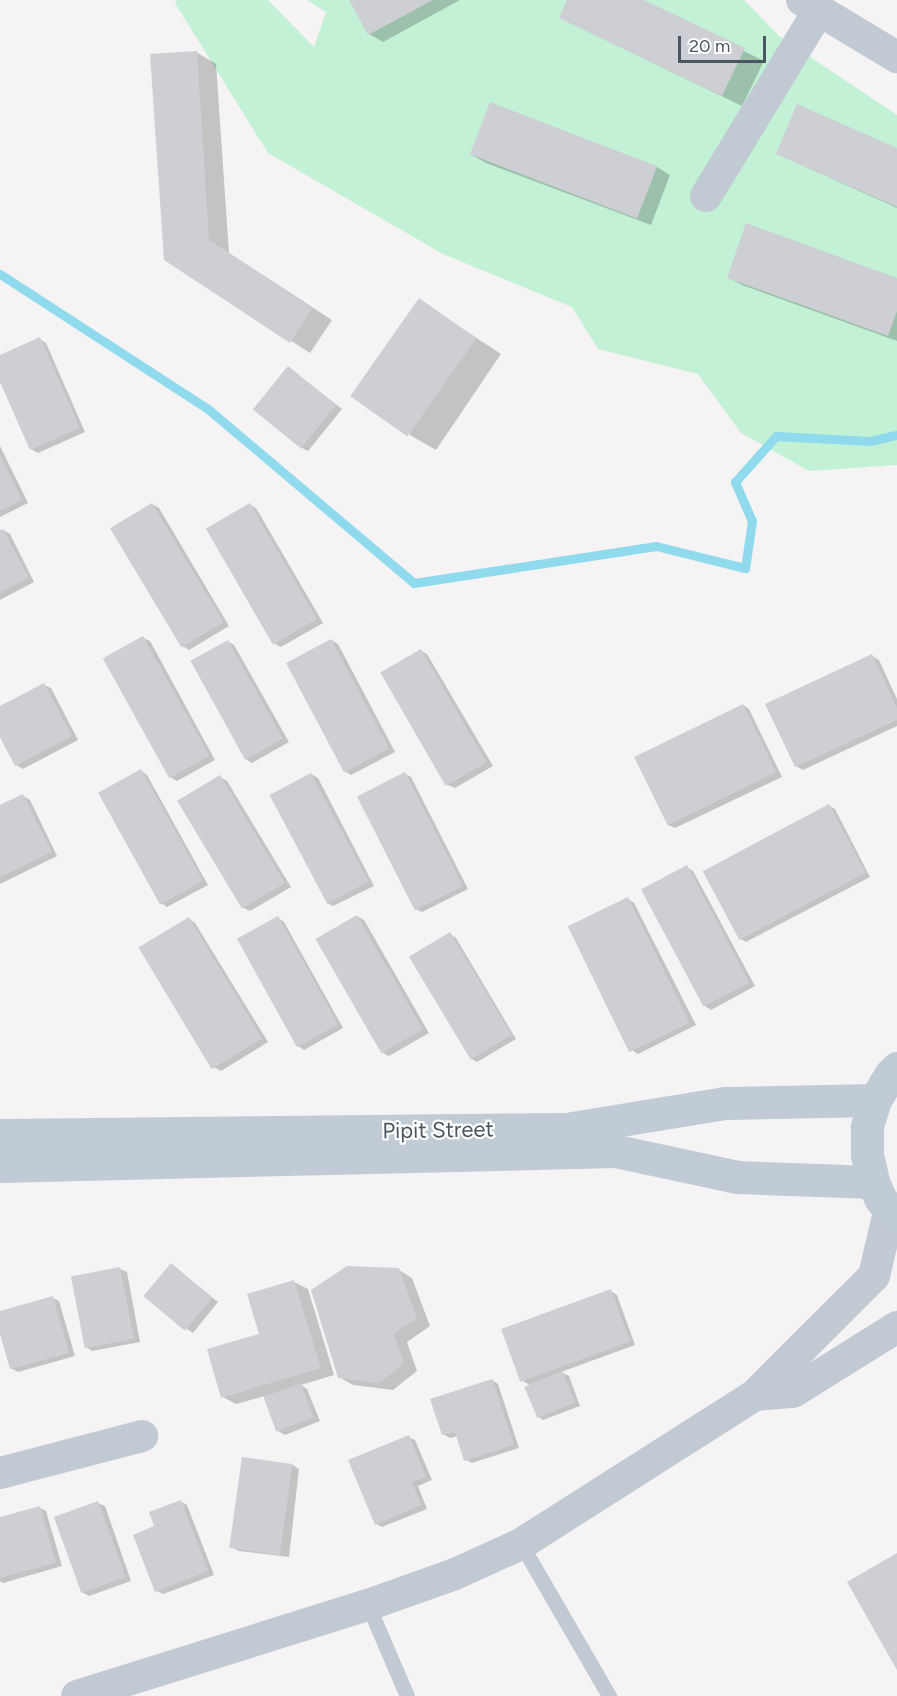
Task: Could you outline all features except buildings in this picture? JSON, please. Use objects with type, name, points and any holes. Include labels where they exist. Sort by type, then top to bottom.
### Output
[{"type":"main road","points":[[893,1216],[873,1182],[867,1155],[867,1127],[875,1100],[890,1075],[897,1068]]},
{"type":"main road","name":"Pipit Street","points":[[0,1135],[566,1129],[725,1103],[875,1100]]},
{"type":"main road","name":"Pipit Street","points":[[0,1166],[616,1151],[737,1177],[873,1182]]},
{"type":"street","points":[[706,196],[811,5],[897,57]]},
{"type":"street","points":[[77,1696],[368,1605],[455,1574],[521,1544],[755,1395],[874,1276],[893,1216]]},
{"type":"street","points":[[755,1395],[793,1392],[897,1328]]},
{"type":"street","points":[[0,1473],[142,1436]]},
{"type":"lane","points":[[521,1544],[609,1696]]},
{"type":"lane","points":[[368,1605],[407,1696]]},
{"type":"green space","points":[[177,0],[268,0],[314,47],[326,12],[307,0],[744,0],[779,36],[897,115],[897,465],[809,471],[741,433],[698,374],[598,349],[572,307],[443,254],[268,153],[175,3]]},
{"type":"waterway","points":[[0,274],[208,409],[414,583],[656,546],[745,568],[752,521],[735,482],[776,436],[870,441],[897,435]]}]
